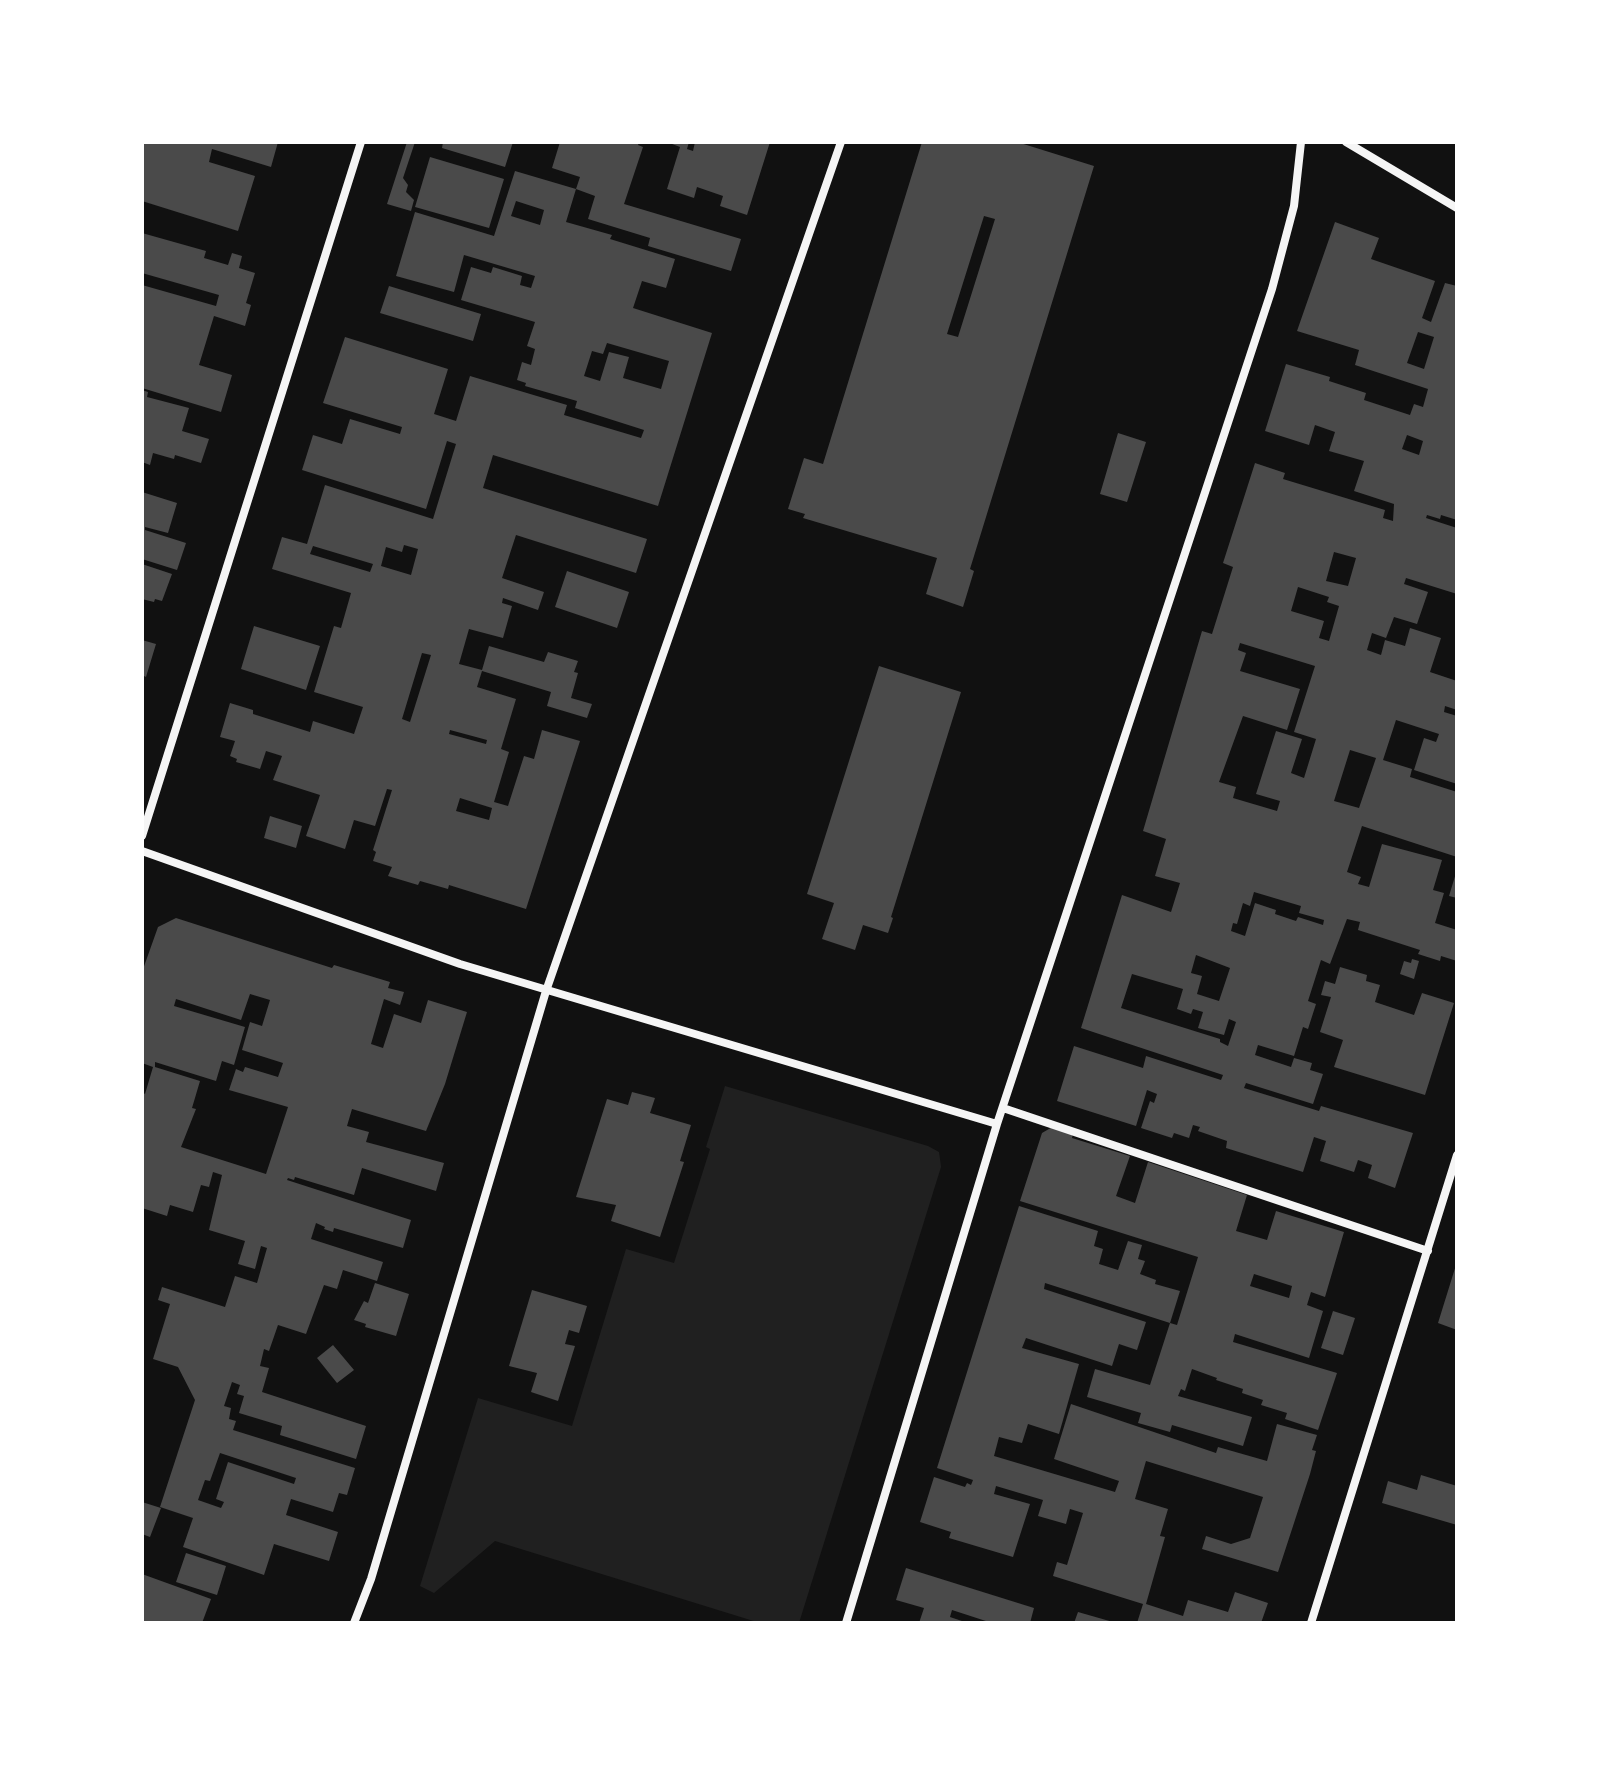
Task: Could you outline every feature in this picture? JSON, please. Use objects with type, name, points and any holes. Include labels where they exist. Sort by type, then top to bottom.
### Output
[{"type":"street","points":[[142,836],[361,142]]},
{"type":"street","points":[[354,1623],[375,1566],[546,991],[841,142]]},
{"type":"street","points":[[846,1623],[997,1124],[1272,289],[1294,206],[1301,142]]},
{"type":"street","points":[[1346,142],[1457,208]]},
{"type":"street","points":[[142,851],[460,964],[997,1124]]},
{"type":"street","points":[[1003,1108],[1428,1251]]},
{"type":"street","points":[[1311,1623],[1457,1155]]},
{"type":"shaded area","points":[[725,1086],[928,1146],[939,1152],[940,1159],[941,1167],[799,1623],[760,1623],[495,1541],[434,1593],[420,1586],[478,1398],[572,1426],[626,1249],[674,1263],[710,1149],[706,1147]]},
{"type":"building","points":[[142,142],[278,142],[271,167],[212,149],[209,162],[255,176],[238,231],[142,201]]},
{"type":"building","points":[[407,142],[415,142],[403,178],[408,185],[406,192],[414,200],[411,211],[387,204]]},
{"type":"building","points":[[443,142],[513,142],[505,167],[442,148]]},
{"type":"building","points":[[560,142],[639,142],[638,145],[643,147],[624,204],[741,239],[731,271],[648,246],[650,238],[588,219],[595,196],[576,189],[580,177],[552,168]]},
{"type":"building","points":[[667,142],[689,142],[687,149],[693,151],[695,142],[770,142],[747,215],[720,206],[723,196],[697,187],[694,198],[667,189],[680,147]]},
{"type":"building","points":[[922,142],[1017,142],[1094,166],[970,569],[974,571],[963,607],[926,594],[937,558],[803,518],[805,514],[788,509],[804,458],[823,464]],"holes":[[[984,216],[995,219],[958,337],[947,334]]]},
{"type":"building","points":[[430,157],[504,179],[489,228],[415,207]]},
{"type":"building","points":[[515,171],[576,189],[566,222],[612,235],[610,239],[675,259],[666,288],[642,281],[633,308],[712,333],[658,506],[493,455],[483,488],[647,539],[636,573],[516,535],[502,578],[544,592],[538,610],[503,598],[502,603],[512,606],[503,638],[469,629],[459,664],[482,670],[489,646],[544,662],[548,652],[578,661],[571,698],[592,704],[587,718],[547,706],[551,692],[482,671],[477,687],[516,699],[501,749],[509,752],[494,802],[508,806],[524,756],[534,759],[542,730],[580,741],[526,909],[449,885],[448,889],[420,881],[418,885],[388,876],[392,867],[373,861],[376,852],[373,850],[392,790],[387,789],[375,826],[354,820],[345,849],[306,836],[320,795],[273,780],[282,756],[266,751],[260,769],[236,762],[237,759],[230,756],[235,741],[220,737],[230,703],[253,710],[253,714],[310,732],[313,721],[354,734],[363,707],[314,692],[334,626],[341,628],[351,593],[272,569],[282,537],[307,544],[325,485],[433,519],[456,444],[447,441],[426,509],[302,470],[313,435],[342,444],[350,419],[400,434],[402,427],[323,403],[345,337],[448,369],[434,414],[456,421],[470,376],[567,405],[564,415],[641,438],[644,430],[575,408],[577,401],[525,386],[526,383],[517,380],[522,362],[531,365],[535,349],[527,346],[535,322],[461,300],[471,267],[491,273],[493,267],[522,276],[520,285],[531,288],[535,276],[464,255],[454,292],[396,276],[415,212],[494,236]],"holes":[[[516,201],[544,210],[540,225],[511,216]],[[607,343],[669,361],[661,389],[623,378],[629,357],[609,352],[600,381],[584,376],[592,351],[603,354]],[[404,545],[418,549],[411,575],[381,566],[386,547],[402,552]],[[313,546],[373,564],[370,572],[310,554]],[[422,653],[431,655],[410,722],[402,719]],[[450,730],[487,740],[486,744],[449,734]],[[460,798],[492,808],[489,820],[456,811]]]},
{"type":"building","points":[[1335,222],[1379,238],[1371,259],[1435,281],[1422,318],[1431,322],[1445,283],[1457,286],[1457,520],[1441,515],[1440,519],[1427,515],[1426,518],[1457,528],[1457,594],[1406,578],[1404,584],[1428,592],[1417,624],[1394,617],[1386,638],[1372,633],[1367,650],[1381,655],[1385,640],[1405,646],[1410,628],[1441,638],[1430,672],[1457,681],[1457,710],[1445,706],[1444,712],[1457,716],[1457,784],[1414,770],[1424,738],[1436,742],[1439,734],[1396,720],[1383,760],[1412,769],[1410,777],[1457,792],[1457,857],[1362,826],[1347,872],[1361,877],[1358,884],[1369,887],[1382,844],[1442,860],[1433,890],[1444,893],[1435,923],[1457,930],[1457,961],[1441,956],[1440,961],[1418,954],[1420,950],[1358,930],[1360,922],[1347,919],[1330,964],[1321,960],[1308,1001],[1316,1004],[1308,1029],[1303,1027],[1294,1056],[1258,1045],[1255,1055],[1291,1067],[1294,1058],[1312,1063],[1310,1070],[1323,1074],[1313,1104],[1246,1083],[1244,1088],[1319,1111],[1321,1106],[1413,1133],[1395,1188],[1368,1178],[1372,1165],[1358,1160],[1354,1172],[1320,1161],[1326,1141],[1314,1137],[1303,1172],[1226,1148],[1227,1141],[1198,1131],[1200,1127],[1193,1125],[1189,1138],[1174,1133],[1172,1138],[1141,1128],[1150,1101],[1154,1103],[1157,1094],[1147,1090],[1136,1126],[1057,1101],[1074,1046],[1143,1068],[1146,1056],[1221,1080],[1223,1075],[1081,1028],[1122,895],[1171,912],[1180,883],[1155,876],[1166,839],[1143,831],[1202,631],[1212,634],[1233,567],[1223,563],[1255,463],[1285,473],[1283,479],[1385,510],[1383,518],[1393,521],[1394,504],[1354,491],[1364,461],[1329,451],[1335,432],[1315,425],[1309,445],[1265,431],[1286,364],[1330,377],[1329,381],[1366,393],[1364,400],[1410,415],[1414,404],[1423,407],[1428,389],[1355,365],[1359,350],[1297,331]],"holes":[[[1418,332],[1434,337],[1424,369],[1407,363]],[[1407,435],[1423,441],[1419,455],[1402,449]],[[1334,552],[1356,558],[1348,586],[1326,581]],[[1298,587],[1329,597],[1327,602],[1339,606],[1329,641],[1319,638],[1324,621],[1291,611]],[[1240,643],[1315,666],[1294,732],[1316,739],[1304,778],[1291,773],[1302,739],[1276,731],[1256,794],[1280,801],[1277,811],[1233,798],[1236,787],[1219,782],[1243,716],[1287,730],[1300,689],[1240,671],[1246,653],[1238,650]],[[1350,750],[1376,758],[1359,808],[1334,801]],[[1254,892],[1301,906],[1299,913],[1324,920],[1323,925],[1298,917],[1296,921],[1255,903],[1245,936],[1231,931],[1233,923],[1237,924],[1243,903],[1250,906]],[[1196,955],[1230,968],[1219,1001],[1197,994],[1202,976],[1191,973]],[[1132,974],[1183,989],[1177,1009],[1191,1014],[1193,1009],[1203,1012],[1198,1028],[1224,1035],[1229,1019],[1236,1022],[1228,1046],[1220,1039],[1121,1008]]]},
{"type":"building","points":[[142,233],[206,251],[204,258],[228,265],[232,253],[242,256],[239,268],[255,273],[246,303],[251,305],[245,326],[214,316],[199,365],[232,375],[221,412],[142,388],[142,285],[216,306],[219,295],[142,273]]},
{"type":"building","points":[[389,286],[481,314],[473,341],[380,313]]},
{"type":"building","points":[[142,390],[148,392],[147,397],[189,408],[182,431],[209,439],[201,463],[175,455],[174,459],[153,453],[150,465],[142,462]]},
{"type":"building","points":[[1118,433],[1146,442],[1127,502],[1100,494]]},
{"type":"building","points":[[142,492],[177,503],[168,533],[145,527],[145,530],[186,543],[177,570],[142,559]]},
{"type":"building","points":[[142,564],[172,574],[162,601],[142,599]]},
{"type":"building","points":[[567,571],[629,592],[617,628],[555,607]]},
{"type":"building","points":[[254,626],[320,646],[306,690],[241,669]]},
{"type":"building","points":[[142,640],[156,644],[146,677],[142,675]]},
{"type":"building","points":[[879,666],[961,692],[888,933],[863,925],[855,950],[822,939],[834,903],[807,894]]},
{"type":"building","points":[[270,816],[302,826],[296,848],[264,838]]},
{"type":"building","points":[[1457,873],[1457,898],[1449,896]]},
{"type":"building","points":[[176,918],[332,968],[334,965],[390,982],[388,988],[404,992],[400,1005],[384,999],[371,1044],[383,1048],[394,1014],[421,1023],[428,1000],[467,1012],[445,1084],[426,1131],[352,1109],[347,1126],[369,1132],[366,1142],[444,1163],[436,1191],[362,1168],[354,1195],[295,1177],[294,1180],[287,1180],[411,1220],[403,1248],[334,1228],[333,1232],[316,1223],[311,1239],[383,1262],[377,1281],[343,1270],[337,1289],[324,1285],[306,1334],[278,1325],[269,1351],[264,1349],[260,1366],[269,1368],[262,1392],[366,1426],[356,1459],[280,1435],[282,1426],[239,1413],[244,1396],[237,1394],[240,1385],[232,1382],[224,1406],[231,1408],[229,1419],[236,1421],[233,1430],[355,1468],[347,1495],[339,1493],[333,1512],[291,1499],[286,1515],[338,1532],[329,1561],[274,1544],[264,1575],[183,1547],[193,1518],[160,1507],[195,1400],[178,1367],[153,1359],[170,1304],[158,1300],[162,1287],[225,1307],[235,1276],[257,1283],[267,1248],[261,1246],[255,1269],[238,1264],[245,1241],[209,1230],[222,1175],[213,1172],[209,1187],[201,1185],[193,1212],[170,1205],[167,1216],[142,1208],[142,1092],[145,1094],[153,1067],[142,1063],[142,972],[158,927]],"holes":[[[250,994],[270,1000],[262,1026],[250,1022],[242,1050],[283,1063],[278,1077],[245,1067],[243,1072],[236,1069],[229,1090],[288,1107],[266,1174],[181,1147],[196,1109],[192,1108],[200,1081],[155,1067],[155,1062],[216,1081],[222,1061],[234,1065],[245,1027],[174,1006],[176,999],[241,1020]],[[220,1453],[296,1478],[294,1484],[228,1462],[216,1499],[224,1502],[221,1508],[198,1500],[205,1480],[210,1481]]]},
{"type":"building","points":[[1412,959],[1419,961],[1414,979],[1400,974],[1404,961],[1411,963]]},
{"type":"building","points":[[1340,967],[1367,975],[1366,981],[1380,985],[1375,1002],[1414,1015],[1422,993],[1454,1003],[1425,1095],[1334,1067],[1343,1040],[1320,1032],[1331,997],[1321,995],[1325,981],[1335,984]]},
{"type":"building","points":[[632,1092],[655,1098],[650,1113],[691,1125],[680,1161],[684,1162],[660,1237],[611,1221],[616,1205],[576,1197],[607,1099],[628,1105]]},
{"type":"building","points":[[1054,1126],[1073,1133],[1072,1138],[1130,1156],[1116,1196],[1135,1203],[1148,1162],[1247,1195],[1236,1231],[1267,1240],[1276,1211],[1344,1232],[1325,1297],[1311,1292],[1307,1305],[1323,1311],[1309,1358],[1235,1334],[1233,1342],[1337,1373],[1318,1430],[1285,1419],[1287,1413],[1261,1405],[1263,1400],[1242,1393],[1243,1389],[1192,1369],[1185,1391],[1181,1389],[1178,1396],[1252,1417],[1243,1446],[1172,1425],[1170,1432],[1138,1423],[1141,1413],[1087,1397],[1095,1369],[1150,1385],[1170,1323],[1177,1325],[1198,1257],[1020,1201],[1042,1133]],"holes":[[[1254,1274],[1292,1286],[1289,1298],[1250,1286]]]},
{"type":"building","points":[[1019,1206],[1098,1231],[1094,1246],[1103,1249],[1099,1264],[1118,1270],[1128,1241],[1142,1245],[1138,1259],[1145,1261],[1140,1274],[1156,1280],[1155,1284],[1180,1291],[1170,1323],[1045,1283],[1044,1289],[1146,1322],[1137,1350],[1119,1344],[1112,1366],[1026,1338],[1022,1348],[1079,1364],[1059,1434],[1028,1424],[1022,1443],[999,1437],[994,1456],[1115,1492],[1119,1481],[1054,1459],[1071,1404],[1216,1453],[1218,1447],[1267,1461],[1277,1424],[1317,1435],[1310,1474],[1278,1572],[1202,1549],[1206,1536],[1231,1544],[1250,1538],[1263,1497],[1146,1461],[1135,1499],[1168,1509],[1160,1536],[1165,1537],[1146,1604],[1183,1616],[1188,1600],[1228,1612],[1235,1592],[1268,1603],[1261,1623],[1137,1623],[1143,1604],[1053,1576],[1057,1562],[1067,1565],[1083,1513],[1070,1509],[1066,1524],[1038,1516],[1043,1500],[996,1486],[994,1494],[1030,1504],[1013,1557],[949,1538],[951,1532],[920,1522],[934,1477],[965,1487],[967,1483],[971,1485],[973,1480],[937,1468]]},
{"type":"building","points":[[1457,1265],[1457,1330],[1438,1323]]},
{"type":"building","points":[[375,1283],[409,1294],[396,1336],[365,1327],[366,1324],[354,1320],[364,1301],[368,1303]]},
{"type":"building","points":[[532,1290],[587,1306],[579,1333],[569,1330],[565,1344],[575,1346],[558,1401],[531,1392],[537,1373],[509,1366]]},
{"type":"building","points":[[1333,1311],[1355,1318],[1343,1355],[1321,1348]]},
{"type":"building","points":[[333,1345],[354,1370],[337,1383],[317,1358]]},
{"type":"building","points":[[1421,1475],[1457,1486],[1457,1525],[1382,1503],[1388,1481],[1417,1490]]},
{"type":"building","points":[[142,1502],[161,1508],[150,1537],[142,1534]]},
{"type":"building","points":[[186,1553],[226,1566],[217,1595],[176,1582]]},
{"type":"building","points":[[906,1568],[1034,1608],[1030,1623],[992,1623],[952,1610],[950,1617],[968,1623],[919,1623],[924,1608],[896,1600]]},
{"type":"building","points":[[142,1574],[211,1599],[202,1623],[142,1623]]},
{"type":"building","points":[[1078,1612],[1113,1622],[1113,1623],[1074,1623]]}]
